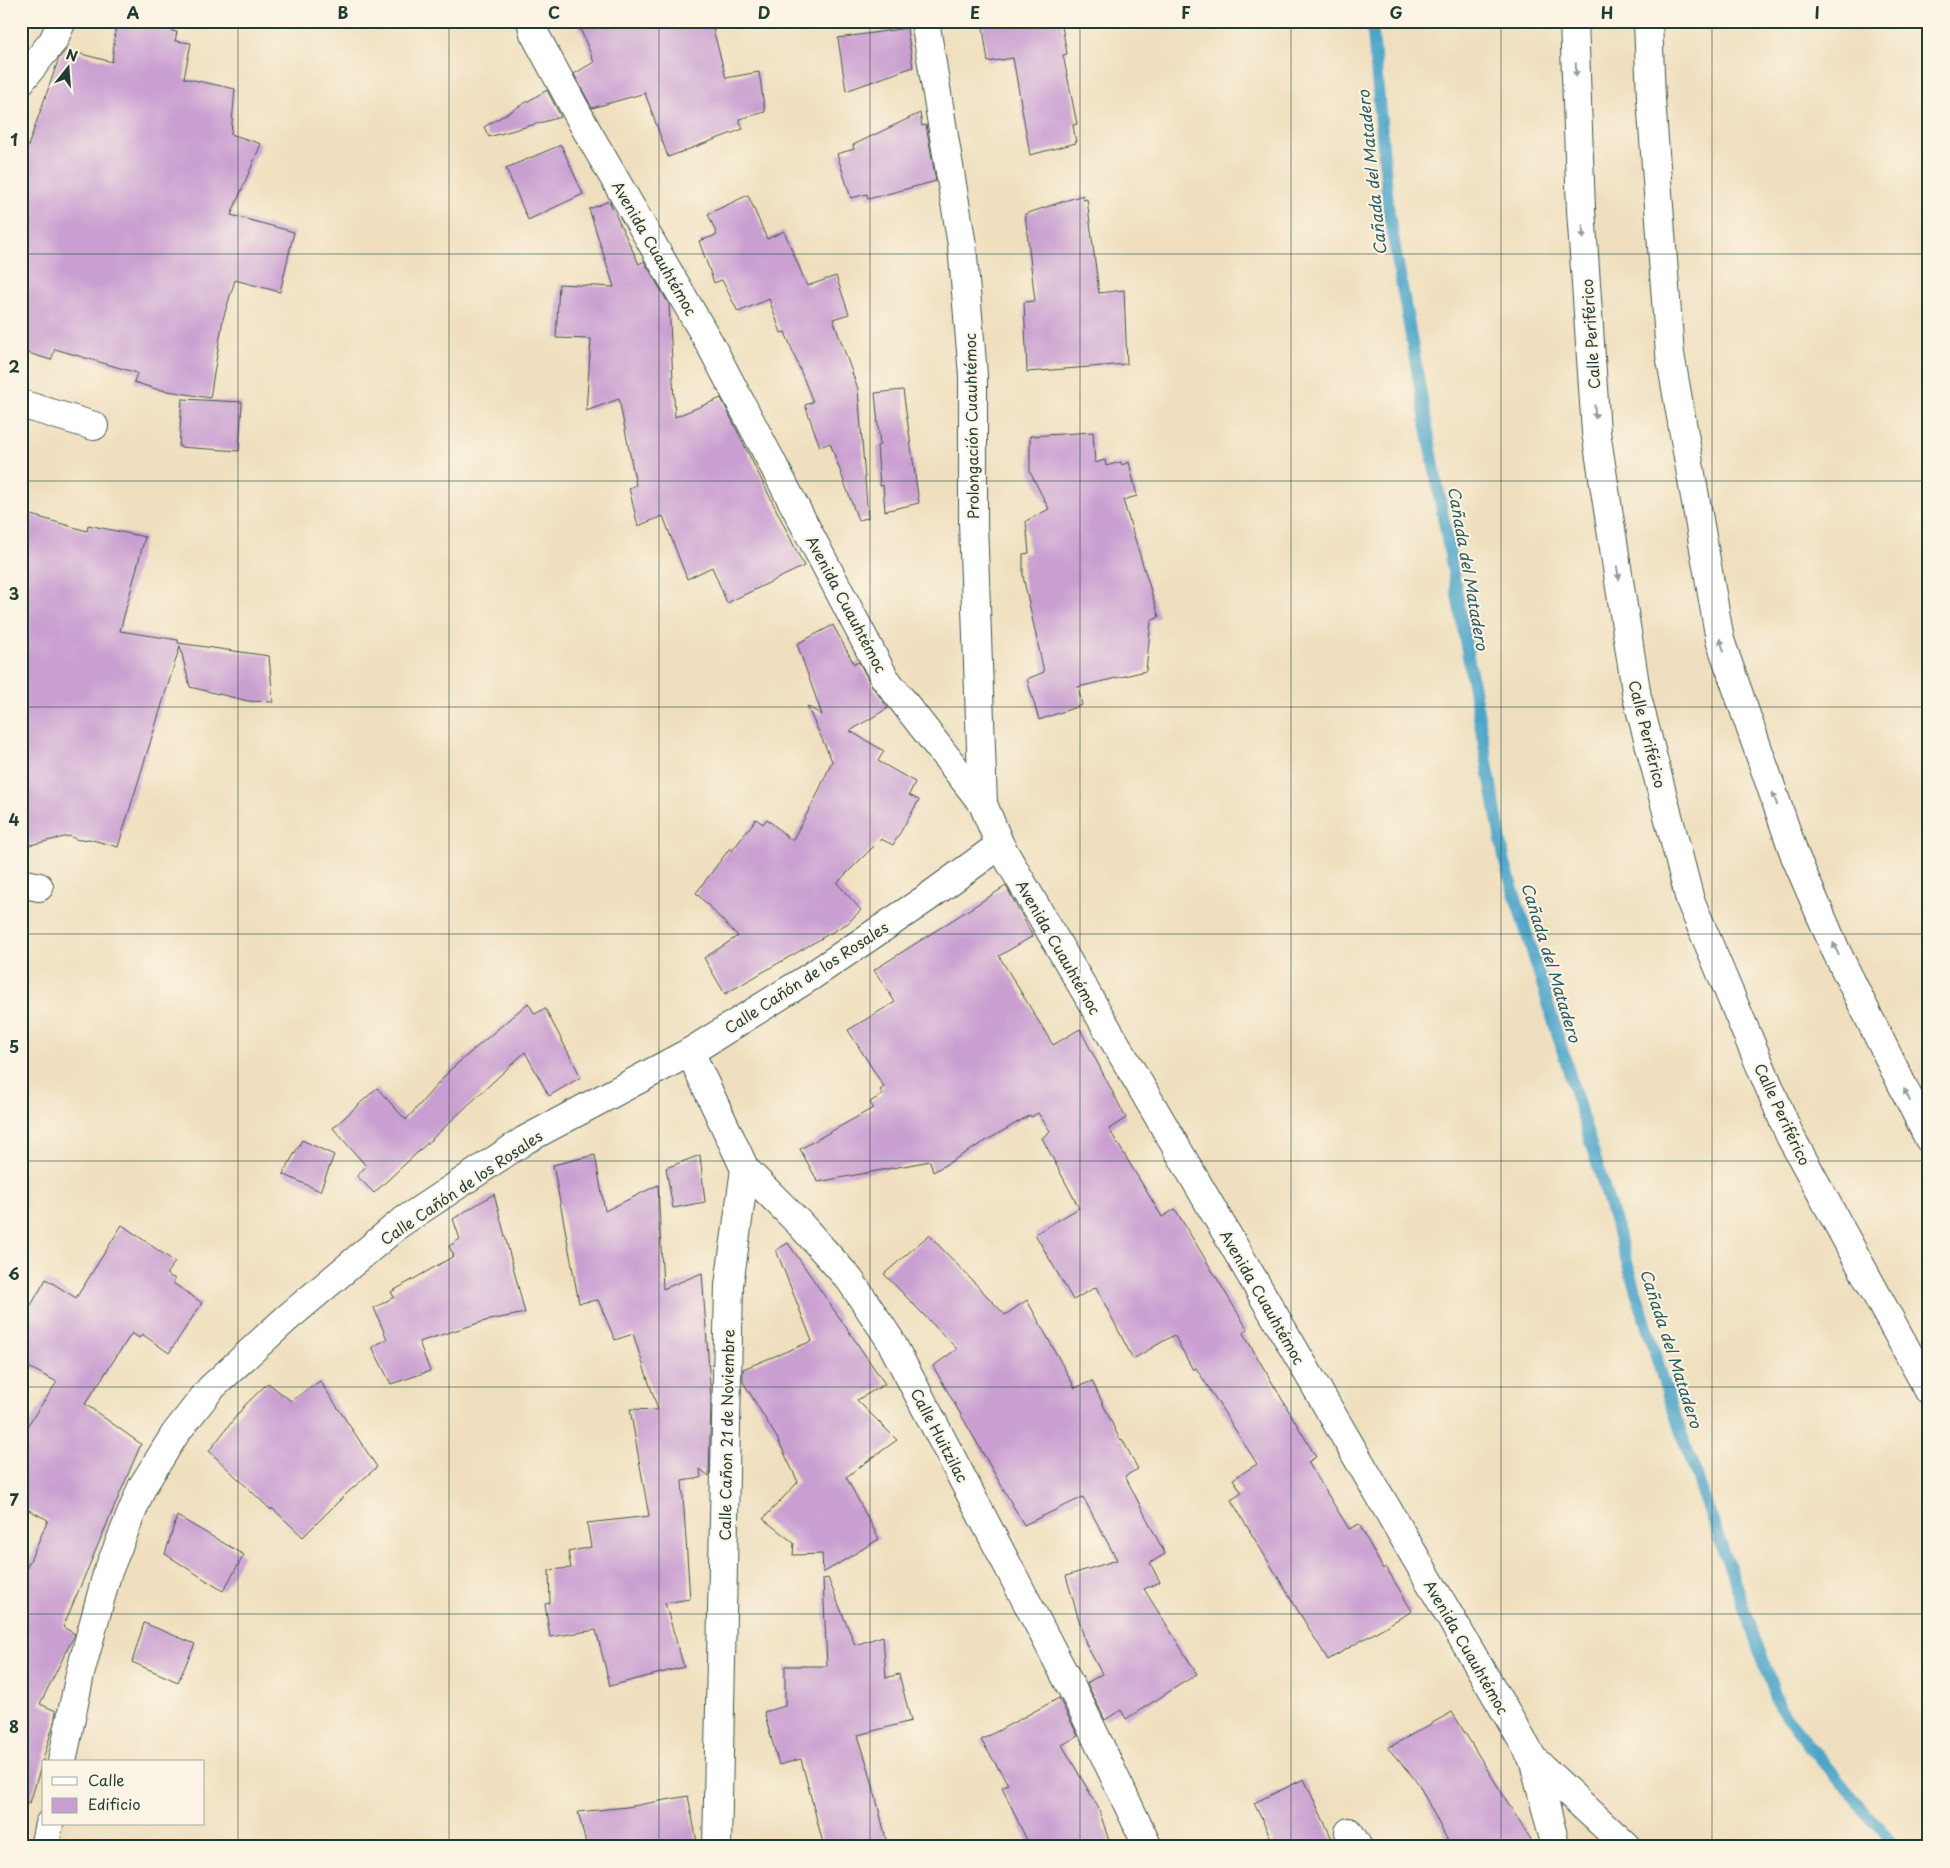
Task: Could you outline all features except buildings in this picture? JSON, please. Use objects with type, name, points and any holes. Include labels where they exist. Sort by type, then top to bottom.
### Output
[{"type":"main road","points":[[21,81],[53,41],[62,21]]},
{"type":"main road","name":"Avenida Cuauhtémoc","points":[[531,21],[534,33],[587,131],[710,344],[884,676],[983,804],[1000,845],[1533,1759],[1627,1847]]},
{"type":"main road","name":"Prolongación Cuauhtémoc","points":[[925,21],[962,245],[973,375],[973,522],[983,804]]},
{"type":"main road","name":"Calle Periférico","points":[[1574,21],[1581,210],[1596,432],[1636,697],[1694,909],[1790,1136],[1929,1391]]},
{"type":"main road","points":[[1648,21],[1651,99],[1670,354],[1720,640],[1795,856],[1837,953],[1929,1139]]},
{"type":"main road","points":[[21,404],[94,426]]},
{"type":"main road","name":"Calle Cañón de los Rosales","points":[[62,1760],[80,1674],[107,1574],[138,1495],[175,1434],[211,1388],[286,1319],[399,1224],[525,1140],[690,1052],[810,977],[924,900],[1000,845]]},
{"type":"main road","name":"Calle Huitzilac","points":[[690,1052],[745,1169],[850,1280],[889,1338],[1080,1704],[1148,1847]]},
{"type":"main road","name":"Calle Cañon 21 de Noviembre","points":[[718,1847],[729,1285],[745,1169]]},
{"type":"main road","points":[[1533,1759],[1556,1847]]},
{"type":"main road","points":[[44,1847],[49,1826]]},
{"type":"waterway","name":"Cañada del Matadero","points":[[1372,21],[1389,214],[1505,863],[1669,1399],[1781,1711],[1895,1847]]}]
